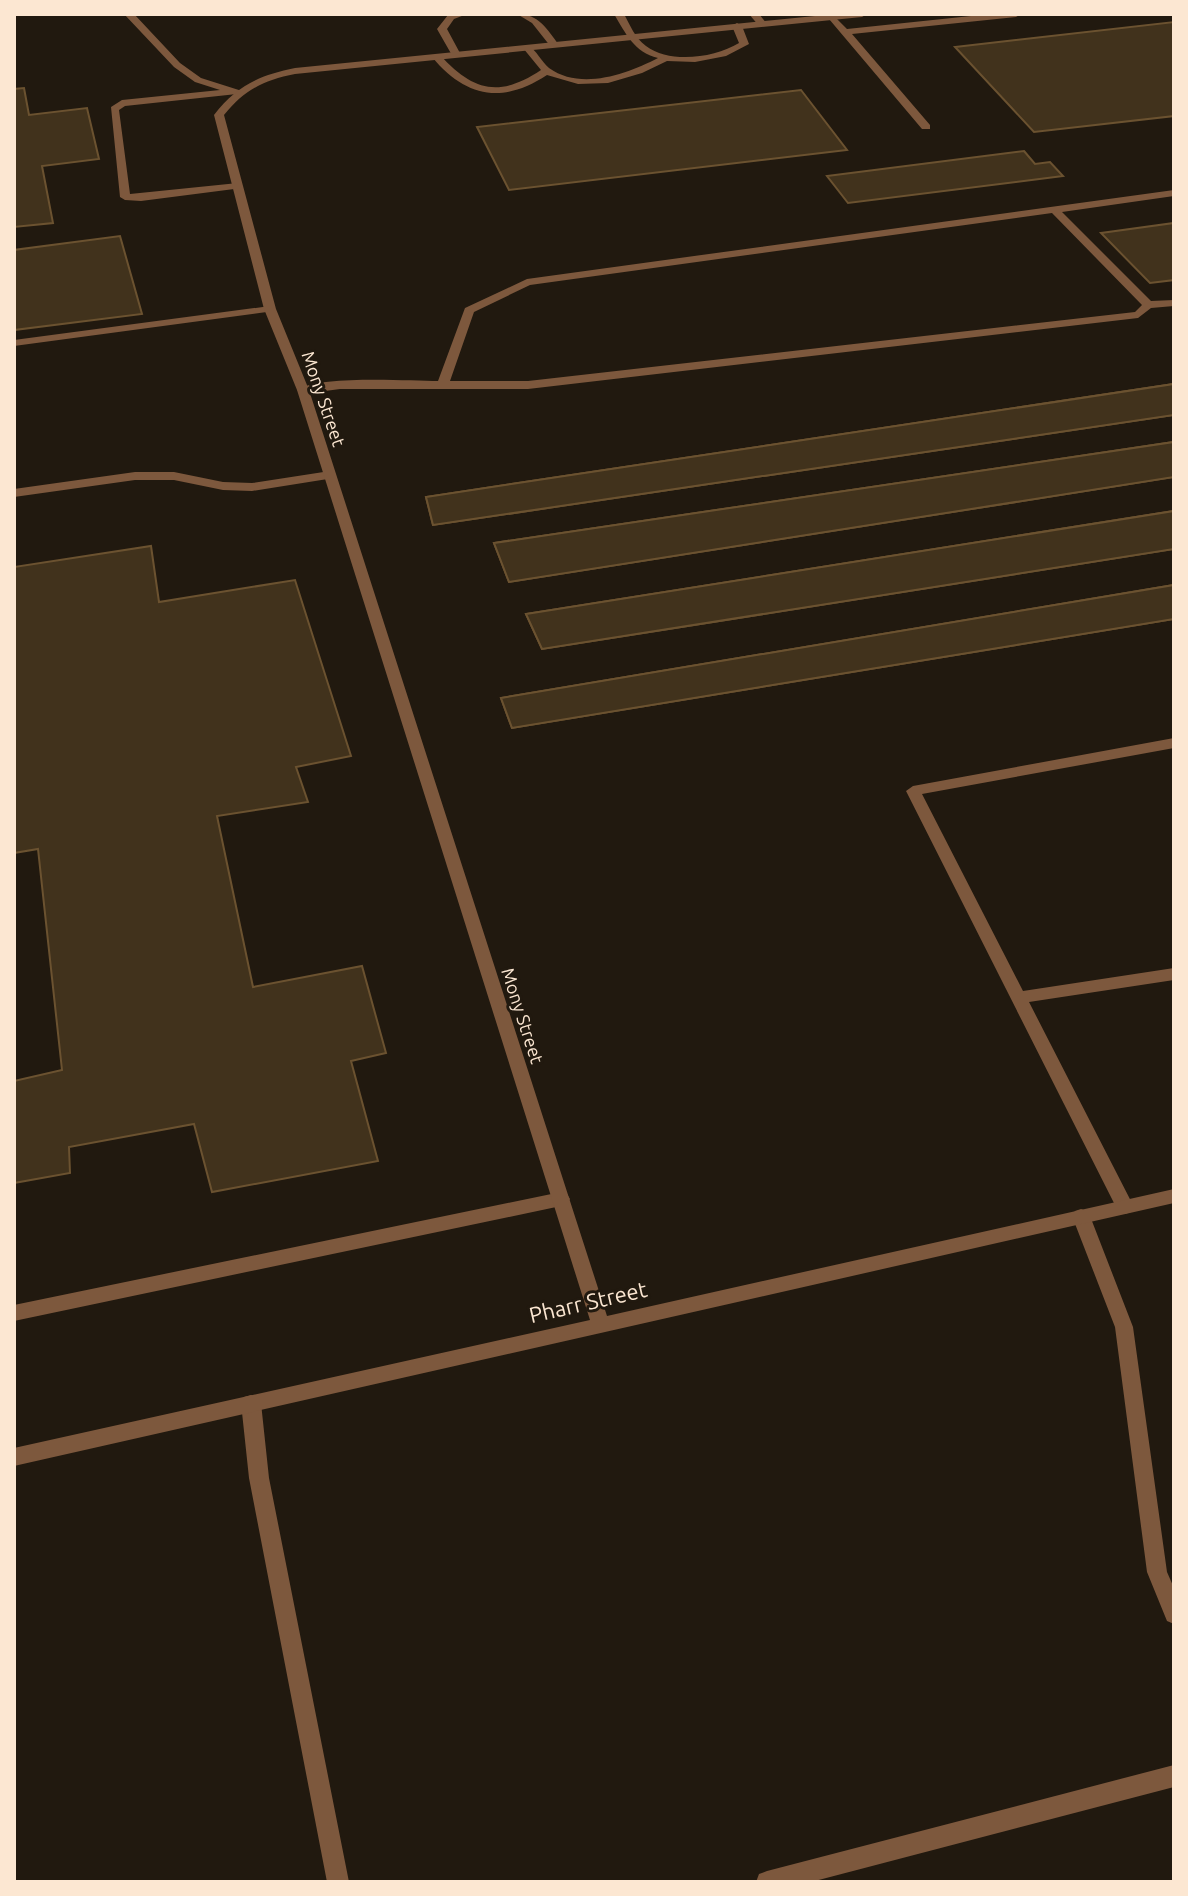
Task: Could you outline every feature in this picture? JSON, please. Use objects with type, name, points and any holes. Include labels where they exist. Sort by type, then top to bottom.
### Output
[{"type":"street","points":[[129,14],[177,65],[198,80],[237,91]]},
{"type":"street","points":[[456,55],[442,29],[451,17],[462,14]]},
{"type":"street","points":[[522,14],[535,21],[554,45]]},
{"type":"street","points":[[619,14],[644,50],[665,58],[733,53],[744,44],[737,26]]},
{"type":"street","points":[[238,186],[141,198],[125,197],[114,109],[122,103],[237,91],[266,77],[295,71],[737,26],[758,19],[862,14]]},
{"type":"street","points":[[845,32],[1016,14]]},
{"type":"street","points":[[832,17],[926,127]]},
{"type":"street","points":[[528,48],[546,71],[570,80],[616,80],[639,73],[665,58]]},
{"type":"street","points":[[437,57],[466,85],[492,91],[517,89],[546,71]]},
{"type":"street","name":"Mony Street","points":[[237,91],[219,115],[220,129],[270,309],[303,390],[600,1323]]},
{"type":"street","points":[[443,385],[469,310],[527,282],[1174,193]]},
{"type":"street","points":[[1054,209],[1148,305]]},
{"type":"street","points":[[303,390],[340,385],[528,385],[1138,315],[1148,305],[1174,303]]},
{"type":"street","points":[[14,343],[270,309]]},
{"type":"street","points":[[14,493],[135,476],[174,476],[223,486],[252,487],[330,475]]},
{"type":"street","points":[[1125,1207],[913,791],[1174,743]]},
{"type":"street","points":[[1019,998],[1174,974]]},
{"type":"street","name":"Pharr Street","points":[[14,1457],[1174,1196]]},
{"type":"street","points":[[14,1313],[561,1199]]},
{"type":"street","points":[[1081,1216],[1124,1327],[1157,1572],[1174,1614]]},
{"type":"street","points":[[251,1403],[259,1478],[338,1882]]},
{"type":"street","points":[[767,1882],[1174,1776]]},
{"type":"building","points":[[1174,22],[1174,116],[1034,132],[955,47]]},
{"type":"building","points":[[24,88],[29,115],[87,108],[99,159],[42,166],[53,223],[14,227],[14,89]]},
{"type":"building","points":[[801,90],[847,150],[509,190],[477,127]]},
{"type":"building","points":[[1024,151],[1035,164],[1050,162],[1063,176],[848,203],[827,176]]},
{"type":"building","points":[[1174,223],[1174,280],[1150,283],[1101,233]]},
{"type":"building","points":[[120,236],[142,314],[14,330],[14,250]]},
{"type":"building","points":[[1174,384],[1174,415],[433,525],[426,497]]},
{"type":"building","points":[[1174,384],[1174,415],[433,525],[426,497]]},
{"type":"building","points":[[1174,442],[1174,477],[509,582],[494,543]]},
{"type":"building","points":[[1174,442],[1174,477],[509,582],[494,543]]},
{"type":"building","points":[[1174,511],[1174,549],[542,649],[526,614]]},
{"type":"building","points":[[1174,511],[1174,549],[542,649],[526,614]]},
{"type":"building","points":[[151,546],[159,602],[295,580],[351,756],[296,767],[308,802],[217,816],[253,987],[362,966],[386,1053],[351,1061],[378,1161],[212,1192],[194,1124],[69,1147],[70,1173],[14,1183],[14,1081],[62,1070],[38,849],[14,853],[14,567]]},
{"type":"building","points":[[1174,585],[1174,619],[512,728],[501,698]]},
{"type":"building","points":[[1174,585],[1174,619],[512,728],[501,698]]}]
